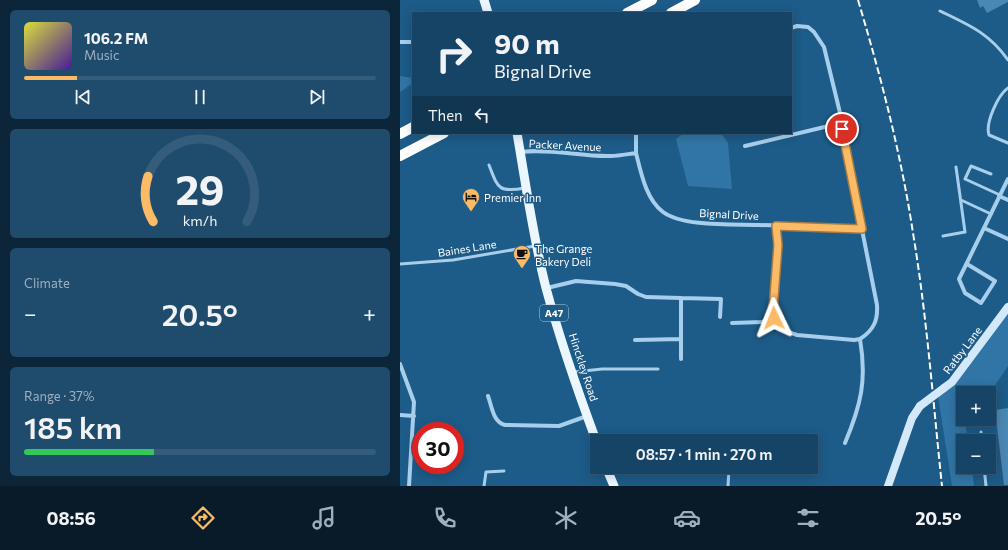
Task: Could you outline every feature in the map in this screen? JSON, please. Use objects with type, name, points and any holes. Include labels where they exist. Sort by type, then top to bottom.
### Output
[{"type":"highway","points":[[629,12],[652,0]]},
{"type":"highway","points":[[673,12],[695,0]]},
{"type":"highway","points":[[400,134],[412,128]]},
{"type":"highway","points":[[400,156],[442,134]]},
{"type":"main road","points":[[484,0],[488,12]]},
{"type":"main road","name":"Hinckley Road","points":[[518,134],[526,188],[546,288],[572,372],[594,434]]},
{"type":"main road","name":"Ratby Lane","points":[[888,486],[912,418],[920,406],[952,382],[1008,307]]},
{"type":"main road","points":[[609,474],[614,486]]},
{"type":"street","points":[[745,146],[837,124],[841,118],[824,47],[814,32],[808,27],[797,26],[792,28]]},
{"type":"street","points":[[400,42],[412,42]]},
{"type":"street","points":[[776,226],[778,245],[773,310],[774,318],[779,325],[791,333],[854,340],[860,339],[866,335],[873,327],[878,315],[877,305],[842,129],[837,124]]},
{"type":"street","points":[[636,134],[636,153]]},
{"type":"street","name":"Packer Avenue","points":[[520,152],[549,151],[612,156],[636,153]]},
{"type":"street","name":"Bignal Drive","points":[[636,153],[641,175],[655,205],[664,213],[681,219],[708,224],[862,229]]},
{"type":"street","points":[[966,264],[995,282],[981,303],[965,293],[960,280],[966,264],[1008,178]]},
{"type":"street","points":[[1000,195],[1008,200]]},
{"type":"street","points":[[984,228],[1008,239]]},
{"type":"street","points":[[546,288],[576,281],[626,286],[638,294],[646,296],[721,299],[720,317]]},
{"type":"street","points":[[681,298],[681,359]]},
{"type":"street","points":[[732,323],[762,322],[774,318]]},
{"type":"street","points":[[845,442],[853,423],[862,389],[864,373],[860,339]]},
{"type":"street","points":[[635,340],[681,340]]},
{"type":"street","points":[[400,364],[414,402],[409,486]]},
{"type":"street","points":[[488,396],[495,419],[505,425],[559,426],[587,416]]},
{"type":"street","points":[[400,415],[414,416]]},
{"type":"lane","points":[[940,11],[974,27],[982,33],[1008,60]]},
{"type":"lane","points":[[1008,88],[1003,92],[993,110],[988,124],[988,131],[989,135],[1008,143]]},
{"type":"lane","points":[[489,165],[496,182],[504,190],[510,191],[526,188]]},
{"type":"lane","points":[[990,174],[971,166],[965,179],[1000,195]]},
{"type":"lane","points":[[943,236],[965,232],[956,167]]},
{"type":"lane","points":[[961,200],[991,214]]},
{"type":"lane","name":"Baines Lane","points":[[400,264],[453,260],[537,245]]},
{"type":"lane","points":[[572,372],[602,369],[658,369]]},
{"type":"lane","points":[[484,486],[486,472],[504,471]]},
{"type":"lane","points":[[728,486],[729,474]]},
{"type":"lane","points":[[985,474],[986,486]]},
{"type":"shaded area","points":[[400,76],[412,78],[412,84],[400,92]]},
{"type":"shaded area","points":[[683,134],[722,134],[728,143],[732,189],[688,186],[676,139]]},
{"type":"shaded area","points":[[1008,310],[1008,366],[994,386],[956,386],[956,426],[967,426],[966,428],[967,434],[956,434],[956,474],[973,474],[974,486],[952,486],[938,396]]},
{"type":"building","points":[[977,0],[1008,0],[1008,2],[987,13],[983,6],[980,8]]},
{"type":"building","points":[[1008,408],[1008,485],[1004,485],[996,410]]},
{"type":"railway","points":[[858,0],[875,58],[903,174],[922,296],[942,486]]},
{"type":"place","name":"Premier Inn","points":[[471,212]]},
{"type":"place","name":"The Grange Bakery Deli","points":[[522,269]]},
{"type":"route","points":[[774,318],[773,310],[778,245],[776,226],[862,229],[842,129]]}]
